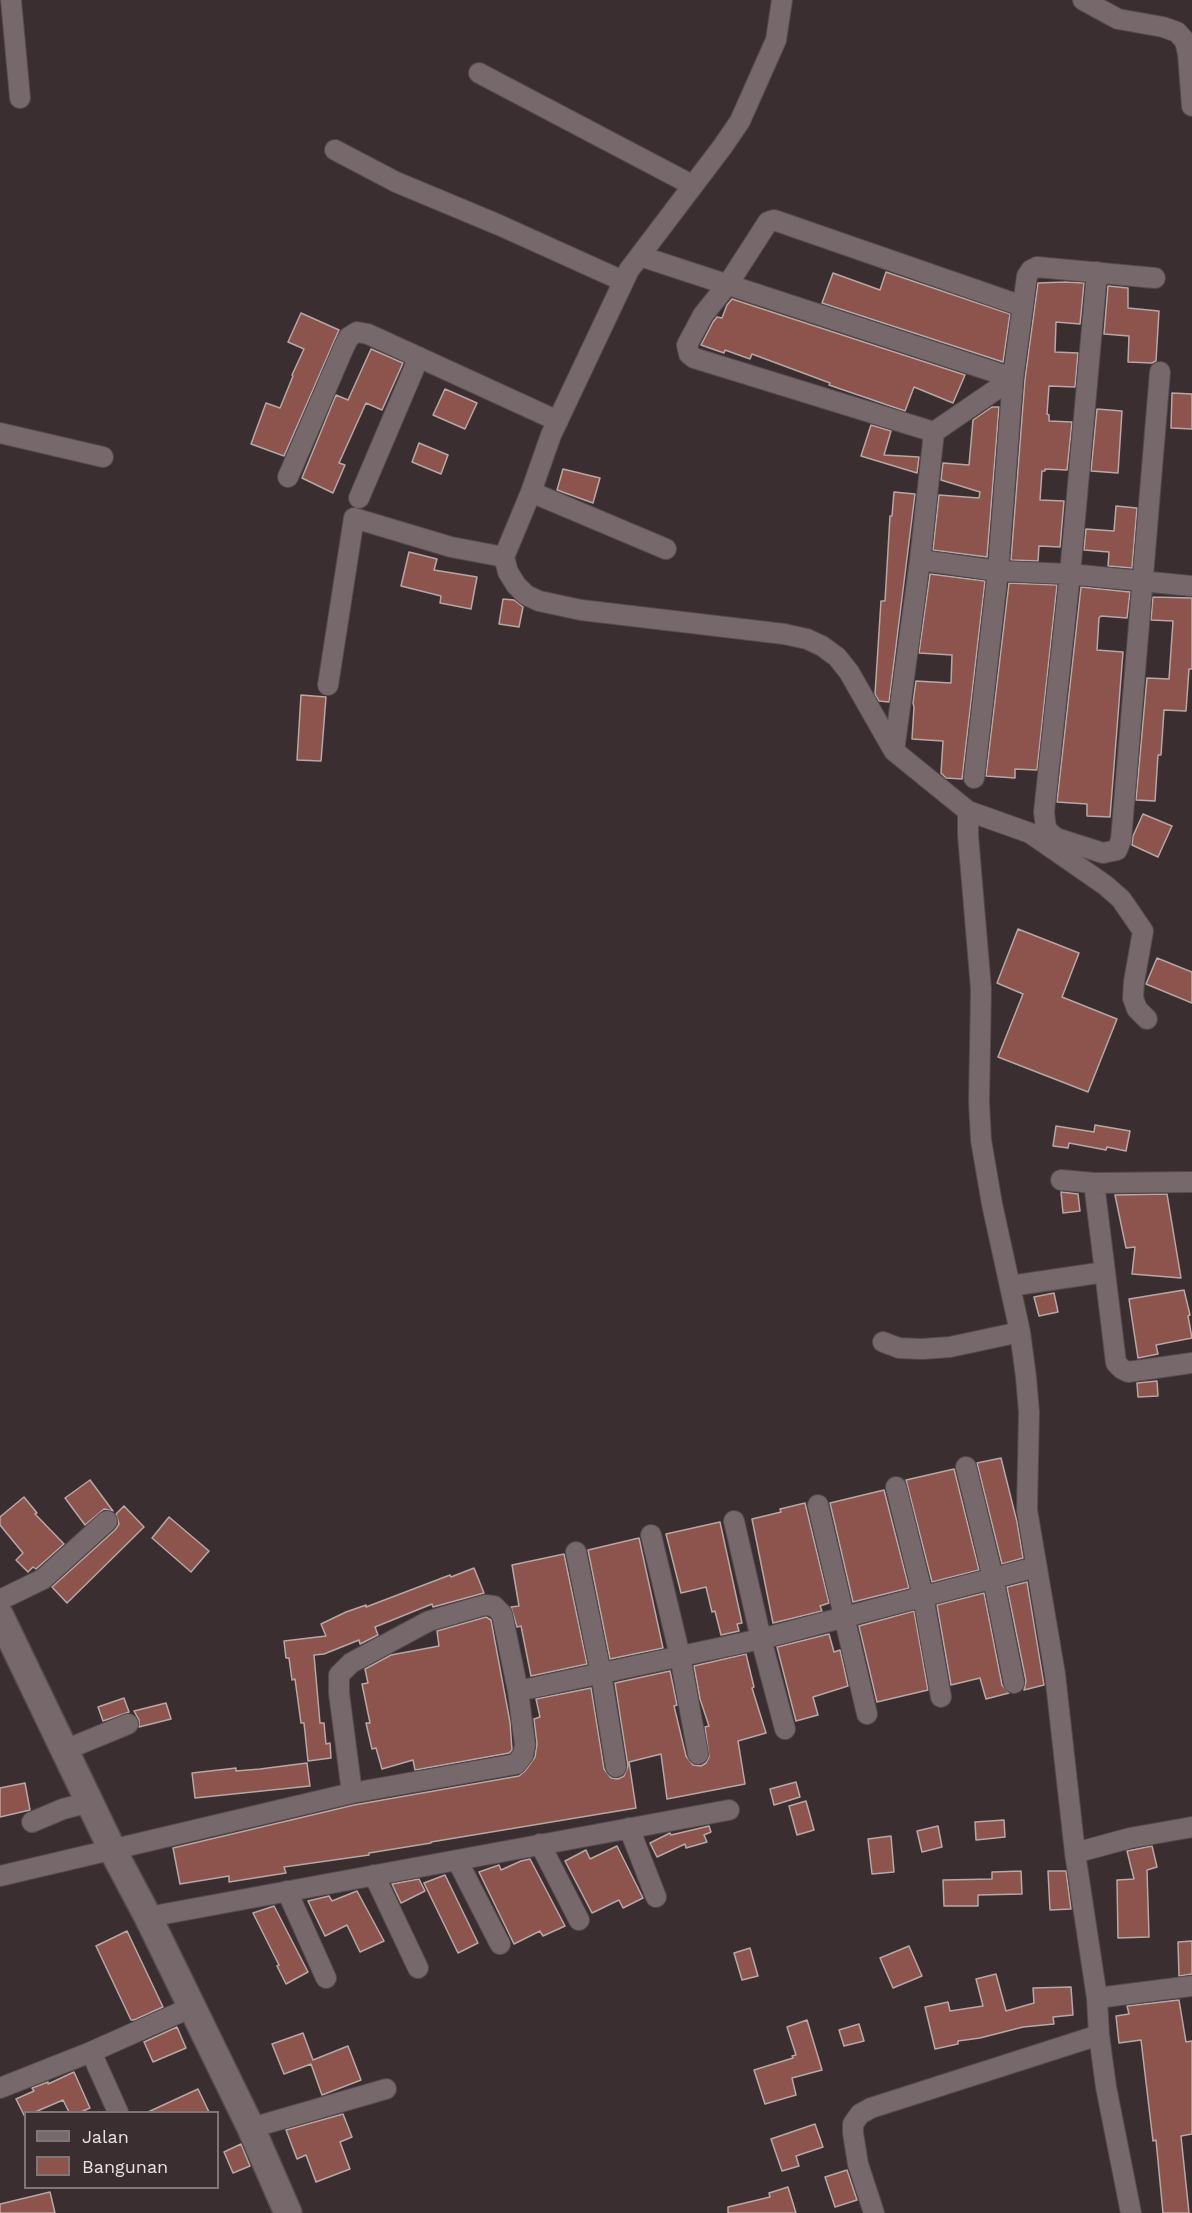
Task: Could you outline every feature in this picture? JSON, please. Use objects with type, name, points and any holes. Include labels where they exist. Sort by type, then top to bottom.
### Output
[{"type":"street","points":[[11,0],[20,98]]},
{"type":"street","points":[[1083,0],[1118,19],[1177,32],[1185,41],[1188,54],[1192,106]]},
{"type":"street","points":[[777,1],[776,40],[740,121],[628,270],[558,421],[504,557],[507,572],[526,595],[539,601],[581,610],[784,634],[822,645],[837,657],[849,672],[894,751],[968,811],[1029,833],[1105,885],[1121,899],[1143,931],[1133,998],[1137,1009],[1147,1019]]},
{"type":"street","points":[[479,73],[692,185]]},
{"type":"street","points":[[335,150],[396,183],[499,225],[623,281]]},
{"type":"street","points":[[933,432],[690,356],[687,348],[688,341],[703,315],[728,284],[768,222],[774,220],[1022,306]]},
{"type":"street","points":[[640,256],[1013,378]]},
{"type":"street","points":[[974,778],[998,571],[1013,378],[1027,276],[1033,268],[1155,278]]},
{"type":"street","points":[[1097,272],[1070,574],[1044,821],[1050,833],[1056,838],[1103,853],[1117,850],[1121,840],[1160,372]]},
{"type":"street","points":[[288,477],[349,337],[357,332],[368,334],[558,421]]},
{"type":"street","points":[[359,498],[419,357]]},
{"type":"street","points":[[933,432],[1013,378]]},
{"type":"street","points":[[894,751],[920,560],[933,432]]},
{"type":"street","points":[[0,433],[103,457]]},
{"type":"street","points":[[531,492],[666,549]]},
{"type":"street","points":[[328,685],[354,518],[451,547],[504,557]]},
{"type":"street","points":[[920,560],[998,571],[1070,574],[1192,586]]},
{"type":"street","points":[[968,811],[981,989],[979,1102],[981,1140],[992,1204],[1020,1332],[1029,1412],[1027,1510],[1055,1674],[1075,1853],[1097,1998],[1099,2035],[1131,2213]]},
{"type":"street","points":[[1061,1180],[1094,1183],[1192,1182]]},
{"type":"street","points":[[1094,1183],[1116,1363],[1122,1370],[1128,1372],[1192,1363]]},
{"type":"street","points":[[1010,1286],[1105,1272]]},
{"type":"street","points":[[883,1342],[899,1348],[950,1347],[1020,1332]]},
{"type":"street","points":[[966,1467],[993,1578],[1014,1683]]},
{"type":"street","points":[[896,1487],[923,1596],[941,1697]]},
{"type":"street","points":[[818,1504],[867,1714]]},
{"type":"street","points":[[0,1600],[43,1580],[106,1521]]},
{"type":"street","points":[[734,1521],[761,1639],[785,1729]]},
{"type":"street","points":[[651,1535],[680,1656],[698,1754]]},
{"type":"street","points":[[576,1552],[601,1674],[616,1767]]},
{"type":"street","points":[[518,1691],[761,1639],[1036,1567]]},
{"type":"street","points":[[0,1876],[352,1792],[516,1764],[523,1755],[525,1745],[518,1691],[502,1614],[494,1606],[490,1605],[429,1621],[351,1663],[339,1675],[338,1683],[352,1792]]},
{"type":"street","points":[[0,1616],[112,1849],[148,1917],[251,2128],[288,2213]]},
{"type":"street","points":[[65,1750],[128,1724]]},
{"type":"street","points":[[32,1822],[63,1809],[90,1802]]},
{"type":"street","points":[[148,1917],[729,1810]]},
{"type":"street","points":[[1075,1853],[1130,1838],[1192,1827]]},
{"type":"street","points":[[629,1828],[656,1897]]},
{"type":"street","points":[[540,1844],[579,1920]]},
{"type":"street","points":[[457,1860],[500,1944]]},
{"type":"street","points":[[375,1875],[418,1968]]},
{"type":"street","points":[[287,1890],[326,1978]]},
{"type":"street","points":[[1097,1998],[1192,1986]]},
{"type":"street","points":[[0,2088],[91,2052],[192,2007]]},
{"type":"street","points":[[873,2213],[858,2164],[853,2133],[853,2124],[860,2114],[883,2104],[1099,2035]]},
{"type":"street","points":[[91,2052],[118,2111]]},
{"type":"street","points":[[251,2128],[386,2089]]},
{"type":"building","points":[[886,272],[1010,314],[1003,362],[822,303],[833,273],[880,290]]},
{"type":"building","points":[[1038,283],[1084,283],[1080,324],[1056,322],[1055,352],[1078,353],[1075,387],[1049,386],[1047,414],[1049,421],[1072,422],[1067,470],[1045,469],[1042,471],[1040,500],[1064,501],[1060,547],[1039,546],[1038,561],[1011,560],[1025,379]]},
{"type":"building","points":[[1108,286],[1128,288],[1128,308],[1159,311],[1156,361],[1152,363],[1128,362],[1129,336],[1104,334]]},
{"type":"building","points":[[732,299],[965,375],[953,403],[914,387],[905,411],[829,385],[830,383],[752,354],[750,359],[701,345],[713,322],[717,317],[722,318]]},
{"type":"building","points":[[301,313],[339,330],[284,456],[251,444],[266,403],[280,408],[304,349],[288,342]]},
{"type":"building","points":[[371,349],[403,363],[382,410],[366,403],[339,463],[345,465],[333,493],[302,478],[336,395],[348,400]]},
{"type":"building","points":[[445,389],[477,403],[465,429],[433,415]]},
{"type":"building","points":[[1172,393],[1192,394],[1192,429],[1171,428]]},
{"type":"building","points":[[992,407],[999,407],[987,557],[933,550],[939,495],[979,498],[980,492],[941,480],[943,463],[969,465],[973,420]]},
{"type":"building","points":[[1097,409],[1122,411],[1118,473],[1091,471]]},
{"type":"building","points":[[871,425],[891,431],[884,455],[919,457],[917,473],[861,456]]},
{"type":"building","points":[[419,443],[448,455],[441,474],[412,462]]},
{"type":"building","points":[[563,469],[600,478],[593,503],[557,490]]},
{"type":"building","points":[[894,492],[915,494],[889,702],[879,701],[875,694],[881,601],[885,601],[890,516],[892,516]]},
{"type":"building","points":[[1116,506],[1137,508],[1132,568],[1108,566],[1109,552],[1084,550],[1086,529],[1114,531]]},
{"type":"building","points":[[409,552],[437,559],[434,570],[477,577],[471,609],[440,603],[441,596],[401,586]]},
{"type":"building","points":[[930,574],[985,581],[962,779],[946,778],[941,773],[943,741],[912,739],[916,681],[951,683],[952,655],[919,653]]},
{"type":"building","points":[[1009,583],[1057,585],[1037,770],[1015,769],[1015,778],[986,776]]},
{"type":"building","points":[[1081,587],[1130,592],[1127,618],[1101,616],[1099,618],[1097,650],[1123,652],[1110,817],[1087,816],[1087,804],[1057,802]]},
{"type":"building","points":[[1153,597],[1192,598],[1192,669],[1189,669],[1186,711],[1164,710],[1155,801],[1136,800],[1147,678],[1169,679],[1173,621],[1151,620]]},
{"type":"building","points":[[503,599],[514,600],[523,607],[519,627],[499,624]]},
{"type":"building","points":[[301,695],[326,697],[321,761],[297,760]]},
{"type":"building","points":[[1143,814],[1172,826],[1158,857],[1132,845],[1133,836]]},
{"type":"building","points":[[1018,929],[1079,953],[1062,997],[1117,1019],[1088,1092],[998,1057],[1023,994],[997,983]]},
{"type":"building","points":[[1157,958],[1192,972],[1192,1003],[1146,984]]},
{"type":"building","points":[[1095,1125],[1130,1131],[1126,1151],[1069,1143],[1068,1148],[1053,1146],[1056,1126],[1094,1132]]},
{"type":"building","points":[[1061,1192],[1078,1194],[1080,1211],[1063,1213]]},
{"type":"building","points":[[1167,1194],[1181,1278],[1132,1274],[1135,1247],[1126,1248],[1115,1195]]},
{"type":"building","points":[[1184,1290],[1190,1315],[1188,1316],[1192,1338],[1156,1345],[1158,1354],[1138,1358],[1129,1299]]},
{"type":"building","points":[[1054,1293],[1058,1312],[1039,1316],[1034,1297]]},
{"type":"building","points":[[1157,1381],[1158,1396],[1138,1397],[1137,1383]]},
{"type":"building","points":[[1001,1458],[1017,1522],[1023,1558],[1002,1564],[977,1463]]},
{"type":"building","points":[[954,1469],[979,1570],[932,1582],[906,1480]]},
{"type":"building","points":[[90,1480],[113,1511],[104,1509],[85,1525],[65,1498]]},
{"type":"building","points":[[884,1490],[909,1588],[853,1602],[830,1503]]},
{"type":"building","points":[[24,1497],[37,1513],[35,1514],[64,1544],[36,1569],[33,1567],[28,1572],[16,1560],[23,1553],[0,1525],[0,1517]]},
{"type":"building","points":[[805,1503],[829,1603],[820,1606],[822,1611],[773,1623],[752,1519]]},
{"type":"building","points":[[124,1506],[144,1527],[67,1603],[52,1587],[115,1530],[119,1524],[116,1514]]},
{"type":"building","points":[[169,1517],[209,1551],[191,1572],[152,1538]]},
{"type":"building","points":[[720,1522],[742,1623],[737,1624],[739,1631],[721,1635],[706,1587],[681,1593],[666,1534]]},
{"type":"building","points":[[639,1538],[663,1648],[610,1659],[588,1550]]},
{"type":"building","points":[[564,1554],[587,1664],[531,1676],[521,1626],[517,1627],[511,1607],[519,1606],[512,1565]]},
{"type":"building","points":[[474,1568],[484,1593],[433,1607],[432,1604],[375,1627],[378,1635],[360,1644],[359,1640],[324,1654],[314,1655],[320,1723],[324,1723],[326,1744],[330,1743],[331,1758],[308,1761],[304,1723],[301,1723],[295,1679],[292,1680],[284,1641],[326,1636],[321,1624],[346,1612]]},
{"type":"building","points":[[1027,1582],[1044,1685],[1024,1690],[1026,1681],[1007,1587]]},
{"type":"building","points":[[984,1593],[1002,1685],[1009,1693],[986,1699],[980,1678],[951,1685],[937,1605]]},
{"type":"building","points":[[914,1611],[928,1690],[877,1702],[859,1626]]},
{"type":"building","points":[[486,1617],[491,1620],[510,1722],[512,1750],[509,1753],[415,1770],[413,1760],[382,1769],[376,1748],[372,1749],[366,1723],[370,1723],[362,1684],[368,1683],[365,1669],[391,1655],[439,1646],[437,1631]]},
{"type":"building","points":[[829,1634],[834,1652],[840,1650],[848,1686],[813,1697],[818,1715],[796,1721],[777,1647]]},
{"type":"building","points":[[746,1654],[754,1687],[752,1688],[766,1733],[738,1741],[745,1784],[667,1799],[661,1754],[629,1762],[636,1808],[431,1842],[369,1853],[369,1855],[284,1867],[286,1873],[229,1882],[229,1876],[180,1884],[173,1848],[354,1805],[519,1776],[535,1757],[537,1744],[534,1719],[540,1717],[536,1699],[591,1688],[604,1769],[611,1778],[618,1779],[624,1776],[628,1766],[615,1683],[670,1671],[677,1705],[674,1706],[686,1756],[693,1765],[701,1766],[709,1757],[705,1727],[709,1726],[700,1699],[694,1666]]},
{"type":"building","points":[[124,1698],[129,1712],[103,1721],[98,1707]]},
{"type":"building","points":[[166,1703],[171,1719],[139,1727],[139,1720],[134,1711]]},
{"type":"building","points":[[307,1763],[310,1786],[195,1798],[192,1773],[236,1768],[236,1771],[260,1769]]},
{"type":"building","points":[[796,1782],[800,1797],[774,1805],[770,1789]]},
{"type":"building","points":[[25,1783],[30,1810],[0,1817],[0,1788]]},
{"type":"building","points":[[806,1801],[814,1830],[797,1835],[789,1806]]},
{"type":"building","points":[[1004,1820],[1005,1837],[976,1840],[975,1822]]},
{"type":"building","points":[[709,1826],[711,1832],[704,1835],[707,1842],[686,1848],[685,1844],[657,1857],[650,1843],[670,1833],[671,1835]]},
{"type":"building","points":[[938,1826],[942,1847],[922,1852],[917,1831]]},
{"type":"building","points":[[891,1836],[894,1872],[872,1874],[868,1839]]},
{"type":"building","points":[[617,1846],[643,1898],[623,1908],[619,1900],[592,1913],[565,1861],[586,1850],[590,1859]]},
{"type":"building","points":[[1152,1846],[1157,1867],[1147,1870],[1149,1937],[1118,1938],[1117,1880],[1134,1879],[1127,1851]]},
{"type":"building","points":[[530,1859],[565,1926],[543,1936],[540,1931],[514,1944],[479,1872],[499,1865],[501,1870]]},
{"type":"building","points":[[1021,1871],[1022,1894],[978,1895],[978,1906],[944,1906],[943,1880],[992,1879],[992,1872]]},
{"type":"building","points":[[1048,1871],[1066,1871],[1071,1909],[1050,1910]]},
{"type":"building","points":[[445,1875],[478,1943],[458,1953],[424,1883]]},
{"type":"building","points":[[419,1879],[425,1891],[401,1903],[392,1884]]},
{"type":"building","points":[[357,1891],[384,1941],[360,1952],[347,1925],[325,1936],[308,1901],[329,1896],[332,1901]]},
{"type":"building","points":[[274,1906],[308,1972],[286,1984],[253,1913]]},
{"type":"building","points":[[127,1931],[163,2007],[134,2020],[131,2020],[96,1946]]},
{"type":"building","points":[[1192,1941],[1192,1974],[1179,1976],[1178,1942]]},
{"type":"building","points":[[909,1946],[922,1976],[893,1988],[880,1958]]},
{"type":"building","points":[[750,1948],[758,1976],[742,1980],[734,1953]]},
{"type":"building","points":[[996,1974],[1006,2011],[1034,2003],[1033,1988],[1071,1987],[1073,2015],[1053,2017],[1054,2024],[1023,2027],[958,2041],[958,2044],[935,2049],[925,2007],[948,2002],[950,2011],[983,2006],[976,1979]]},
{"type":"building","points":[[1179,2000],[1186,2042],[1192,2041],[1192,2134],[1181,2136],[1189,2213],[1163,2213],[1156,2140],[1153,2141],[1141,2040],[1119,2043],[1116,2016],[1129,2014],[1127,2006]]},
{"type":"building","points":[[807,2020],[822,2070],[792,2078],[796,2095],[765,2104],[754,2070],[793,2058],[792,2056],[796,2055],[787,2027]]},
{"type":"building","points":[[859,2024],[864,2041],[844,2046],[839,2030]]},
{"type":"building","points":[[177,2027],[186,2048],[153,2062],[144,2042]]},
{"type":"building","points":[[303,2033],[313,2060],[348,2046],[361,2080],[322,2095],[311,2064],[284,2074],[272,2044]]},
{"type":"building","points":[[74,2072],[90,2108],[83,2111],[68,2111],[63,2100],[37,2111],[24,2111],[24,2115],[16,2099],[34,2091],[32,2088],[48,2082],[48,2084]]},
{"type":"building","points":[[198,2089],[209,2111],[150,2111]]},
{"type":"building","points":[[343,2114],[352,2137],[340,2142],[350,2169],[316,2182],[306,2155],[297,2159],[286,2130]]},
{"type":"building","points":[[815,2124],[823,2147],[796,2156],[799,2166],[782,2171],[771,2139]]},
{"type":"building","points":[[241,2144],[250,2166],[233,2173],[224,2152]]},
{"type":"building","points":[[847,2170],[857,2200],[835,2207],[825,2177]]},
{"type":"building","points":[[788,2187],[796,2213],[728,2213],[728,2207],[770,2197],[769,2193]]},
{"type":"building","points":[[50,2192],[55,2213],[0,2213],[0,2204]]}]
